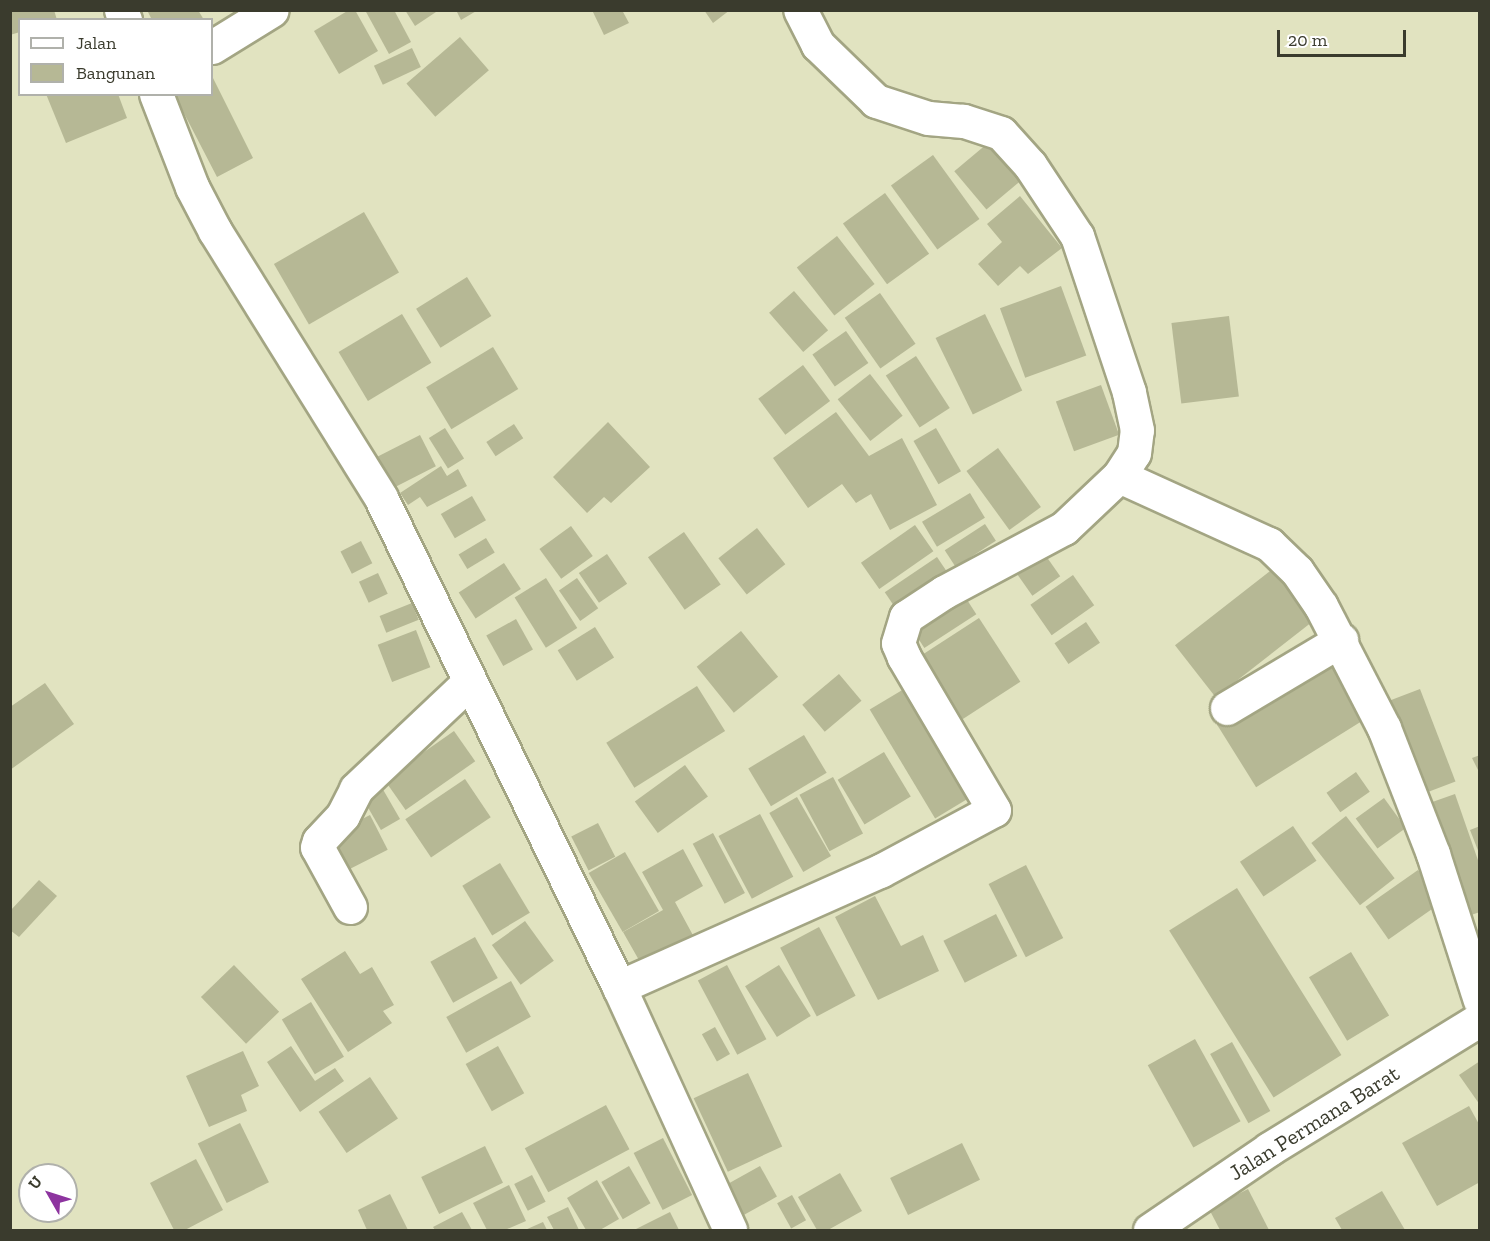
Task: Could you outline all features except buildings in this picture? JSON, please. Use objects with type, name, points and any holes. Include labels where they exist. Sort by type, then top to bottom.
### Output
[{"type":"street","points":[[213,46],[272,10]]},
{"type":"street","points":[[619,987],[880,871],[994,810],[897,643],[906,618],[944,592],[1064,528],[1119,476],[1134,453],[1137,430],[1129,392],[1077,236],[1030,165],[1001,133],[963,121],[928,118],[876,101],[818,45],[800,10]]},
{"type":"street","points":[[157,96],[192,187],[215,231],[381,498],[619,987],[730,1230]]},
{"type":"street","points":[[1119,476],[1269,544],[1297,571],[1341,640],[1384,728],[1433,854],[1479,1000]]},
{"type":"street","points":[[1227,708],[1341,640]]},
{"type":"street","points":[[350,907],[317,847],[319,841],[343,815],[356,789],[469,682]]},
{"type":"street","name":"Jalan Permana Barat","points":[[1150,1230],[1269,1149],[1479,1019]]}]
